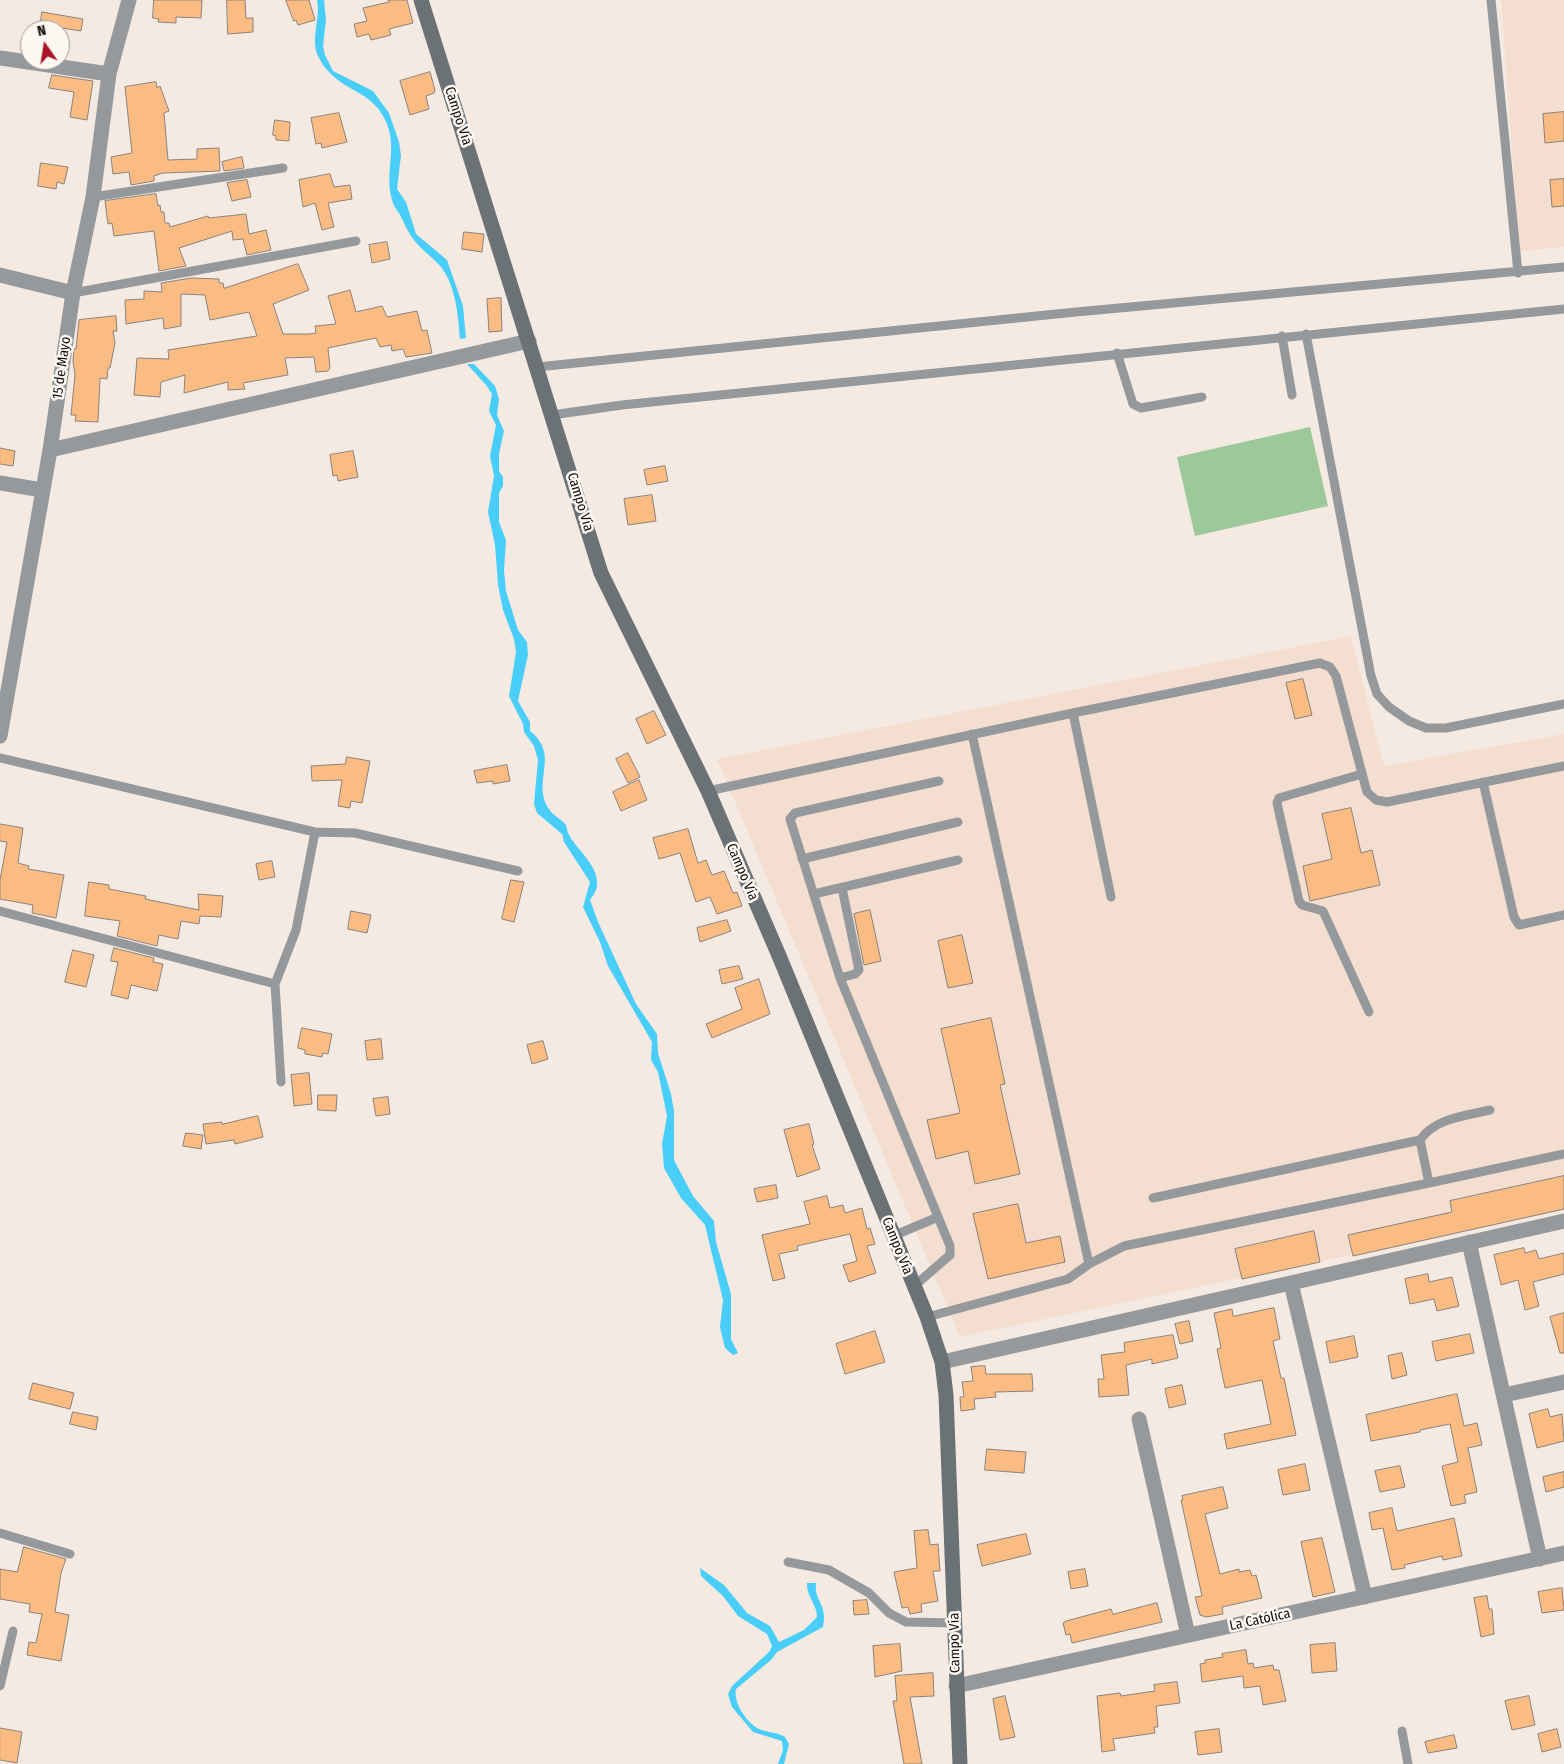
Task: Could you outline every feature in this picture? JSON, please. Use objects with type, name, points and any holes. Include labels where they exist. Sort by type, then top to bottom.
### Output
[{"type":"street","name":"15 de Mayo","points":[[0,736],[50,450],[73,293],[93,197],[109,74],[129,0]]},
{"type":"street","name":"Campo Vía","points":[[421,0],[601,573],[708,791],[780,958],[914,1287],[942,1362],[946,1395],[960,1764]]},
{"type":"street","points":[[0,58],[109,74]]},
{"type":"street","points":[[0,276],[73,293]]},
{"type":"street","points":[[50,450],[529,341]]},
{"type":"street","points":[[0,483],[42,490]]},
{"type":"street","points":[[942,1362],[1564,1221]]},
{"type":"street","points":[[1469,1242],[1540,1559]]},
{"type":"street","points":[[1291,1283],[1365,1597]]},
{"type":"street","points":[[1504,1394],[1564,1382]]},
{"type":"street","points":[[1139,1419],[1188,1635]]},
{"type":"street","name":"La Católica","points":[[956,1686],[1564,1553]]},
{"type":"lane","points":[[1491,0],[1518,273]]},
{"type":"lane","points":[[93,197],[284,168]]},
{"type":"lane","points":[[73,293],[356,241]]},
{"type":"lane","points":[[537,367],[1076,312],[1518,273],[1564,267]]},
{"type":"lane","points":[[552,415],[622,405],[1116,353],[1564,309]]},
{"type":"lane","points":[[1306,334],[1371,676],[1377,694],[1409,721],[1426,728],[1446,728],[1564,704]]},
{"type":"lane","points":[[1282,336],[1292,396]]},
{"type":"lane","points":[[1116,353],[1133,404],[1142,408],[1202,397]]},
{"type":"lane","points":[[708,791],[1072,713],[1320,663],[1330,667],[1336,676],[1367,792],[1376,800],[1387,802],[1564,766]]},
{"type":"lane","points":[[1072,713],[1111,897]]},
{"type":"lane","points":[[972,734],[1089,1264]]},
{"type":"lane","points":[[0,758],[315,832],[355,833],[518,871]]},
{"type":"lane","points":[[1362,774],[1279,798],[1277,803],[1298,901],[1302,905],[1323,910],[1370,1012]]},
{"type":"lane","points":[[914,1287],[950,1255],[950,1246],[840,978],[790,819],[795,813],[940,781]]},
{"type":"lane","points":[[1483,782],[1514,917],[1519,925],[1564,915]]},
{"type":"lane","points":[[802,859],[958,822]]},
{"type":"lane","points":[[280,1082],[276,984],[296,930],[315,832]]},
{"type":"lane","points":[[814,894],[958,860]]},
{"type":"lane","points":[[840,978],[855,974],[859,970],[842,888]]},
{"type":"lane","points":[[0,911],[276,984]]},
{"type":"lane","points":[[1153,1198],[1420,1140],[1427,1130],[1435,1124],[1490,1110]]},
{"type":"lane","points":[[1420,1140],[1429,1183]]},
{"type":"lane","points":[[926,1317],[1068,1279],[1089,1264],[1124,1246],[1564,1154]]},
{"type":"lane","points":[[893,1236],[938,1217]]},
{"type":"lane","points":[[0,1533],[70,1554]]},
{"type":"lane","points":[[788,1562],[828,1570],[869,1593],[889,1613],[906,1622],[954,1623]]},
{"type":"lane","points":[[0,1686],[13,1631]]},
{"type":"lane","points":[[1402,1731],[1408,1764]]},
{"type":"shaded area","points":[[1501,0],[1564,0],[1564,247],[1519,251]]},
{"type":"shaded area","points":[[1351,636],[1384,766],[1564,734],[1564,1210],[960,1337],[717,759]]},
{"type":"green space","points":[[1310,427],[1328,506],[1195,536],[1177,457]]},
{"type":"water","points":[[317,0],[324,0],[326,20],[323,46],[333,71],[373,91],[389,113],[399,142],[401,155],[397,189],[406,202],[416,234],[447,260],[463,306],[466,338],[460,339],[453,292],[446,275],[438,263],[414,240],[393,204],[389,178],[390,134],[380,111],[366,97],[340,82],[332,75],[318,56],[315,42],[318,14]]},
{"type":"water","points":[[467,364],[474,364],[495,386],[499,399],[497,415],[504,431],[499,454],[499,471],[503,477],[503,486],[499,493],[499,522],[506,540],[504,571],[506,591],[518,630],[527,642],[528,655],[518,701],[530,722],[530,731],[539,740],[544,750],[544,799],[549,809],[566,825],[571,839],[590,863],[596,875],[597,887],[590,900],[598,922],[636,1004],[657,1034],[658,1053],[671,1094],[674,1111],[674,1160],[693,1196],[714,1221],[716,1242],[731,1294],[731,1339],[738,1353],[733,1355],[725,1348],[720,1327],[723,1300],[705,1225],[681,1198],[664,1168],[662,1144],[667,1116],[658,1072],[651,1060],[652,1042],[608,966],[600,942],[583,907],[590,882],[564,842],[562,834],[537,813],[534,804],[538,760],[534,746],[524,732],[523,724],[509,696],[516,652],[514,639],[503,610],[498,585],[495,545],[488,512],[494,476],[490,456],[496,425],[489,411],[492,394]]},
{"type":"water","points":[[700,1568],[724,1585],[747,1613],[770,1626],[779,1642],[804,1630],[817,1617],[817,1612],[807,1588],[807,1583],[816,1583],[817,1595],[824,1613],[823,1627],[777,1652],[771,1660],[736,1689],[739,1706],[754,1726],[785,1737],[789,1744],[784,1764],[778,1764],[783,1750],[782,1741],[753,1732],[732,1707],[728,1694],[732,1686],[769,1652],[772,1646],[767,1634],[738,1616],[723,1596],[701,1576]]},
{"type":"building","points":[[154,0],[202,0],[201,18],[176,17],[176,23],[158,22],[159,19],[153,18]]},
{"type":"building","points":[[227,0],[245,0],[246,18],[253,18],[253,32],[228,34]]},
{"type":"building","points":[[286,0],[309,0],[315,20],[298,25],[296,20],[294,21]]},
{"type":"building","points":[[388,0],[407,0],[413,23],[389,29],[391,35],[371,40],[369,34],[357,37],[354,24],[367,21],[363,8],[389,2]]},
{"type":"building","points":[[42,12],[83,19],[81,31],[70,29],[70,20],[41,20]]},
{"type":"building","points":[[430,72],[435,90],[434,93],[426,96],[429,109],[410,115],[400,81]]},
{"type":"building","points":[[52,75],[93,81],[87,120],[70,117],[74,92],[49,88]]},
{"type":"building","points":[[156,82],[157,88],[160,86],[169,111],[164,113],[168,160],[197,159],[197,149],[219,148],[220,171],[163,173],[154,176],[154,181],[131,185],[129,172],[113,174],[111,157],[132,153],[125,87]]},
{"type":"building","points":[[1564,112],[1564,141],[1545,143],[1543,114]]},
{"type":"building","points":[[339,113],[347,142],[322,148],[321,143],[316,144],[311,118]]},
{"type":"building","points":[[275,120],[290,122],[289,141],[276,140],[276,136],[273,135]]},
{"type":"building","points":[[242,157],[244,168],[224,171],[222,162]]},
{"type":"building","points":[[41,163],[68,167],[64,184],[57,182],[56,189],[38,186]]},
{"type":"building","points":[[330,174],[334,187],[350,185],[352,199],[328,203],[334,227],[322,230],[315,203],[303,207],[299,180]]},
{"type":"building","points":[[1564,179],[1564,206],[1552,207],[1550,180]]},
{"type":"building","points":[[247,180],[251,197],[232,201],[227,183]]},
{"type":"building","points":[[156,194],[158,206],[160,205],[161,212],[164,212],[165,223],[169,223],[170,227],[208,216],[209,218],[246,214],[249,234],[266,230],[271,250],[247,255],[243,239],[233,240],[232,231],[179,248],[186,266],[159,271],[154,231],[114,236],[112,223],[108,224],[105,201]]},
{"type":"building","points":[[464,232],[484,234],[482,252],[462,249]]},
{"type":"building","points":[[387,242],[390,259],[372,263],[369,245]]},
{"type":"building","points":[[298,264],[309,290],[273,304],[283,334],[316,333],[315,326],[336,324],[328,296],[350,290],[356,312],[382,306],[387,317],[417,311],[422,331],[427,330],[432,353],[406,357],[403,349],[392,351],[391,345],[380,347],[376,338],[328,348],[330,368],[328,371],[316,372],[314,357],[285,358],[288,375],[243,383],[245,389],[228,390],[228,382],[184,393],[185,375],[161,382],[160,397],[134,395],[137,358],[169,359],[168,350],[257,336],[249,312],[210,320],[205,295],[181,294],[181,326],[164,329],[163,318],[126,324],[125,300],[144,299],[144,291],[162,292],[161,283],[191,278],[219,279],[219,283],[223,283],[224,288]]},
{"type":"building","points":[[501,298],[502,331],[489,332],[487,299]]},
{"type":"building","points":[[116,316],[117,331],[113,331],[115,343],[110,368],[108,368],[107,379],[100,378],[98,422],[75,421],[76,415],[71,415],[75,375],[73,361],[79,320]]},
{"type":"building","points":[[0,448],[15,451],[13,466],[0,464]]},
{"type":"building","points":[[353,451],[358,477],[338,481],[337,475],[333,476],[330,455]]},
{"type":"building","points":[[665,466],[668,481],[647,485],[644,470]]},
{"type":"building","points":[[652,495],[656,521],[628,525],[624,499]]},
{"type":"building","points":[[1303,679],[1312,715],[1295,719],[1286,683]]},
{"type":"building","points":[[654,711],[666,735],[647,744],[636,719]]},
{"type":"building","points":[[628,753],[640,777],[628,783],[616,759]]},
{"type":"building","points":[[347,757],[370,761],[362,803],[351,801],[350,808],[338,806],[342,780],[312,781],[311,766],[345,764]]},
{"type":"building","points":[[507,765],[510,781],[493,784],[493,781],[477,783],[474,771]]},
{"type":"building","points":[[639,780],[647,800],[621,811],[613,792]]},
{"type":"building","points":[[1351,808],[1361,853],[1372,850],[1380,885],[1310,901],[1303,866],[1332,859],[1322,814]]},
{"type":"building","points":[[0,824],[23,828],[18,863],[29,866],[28,869],[64,875],[56,918],[32,913],[33,905],[0,899],[0,880],[7,842],[0,841]]},
{"type":"building","points":[[688,829],[698,863],[706,860],[712,875],[724,871],[733,893],[737,892],[742,906],[717,914],[710,897],[696,902],[680,853],[659,859],[653,838]]},
{"type":"building","points":[[272,861],[275,877],[259,880],[256,864]]},
{"type":"building","points":[[511,880],[524,882],[514,922],[502,919]]},
{"type":"building","points":[[89,882],[109,885],[109,889],[146,896],[145,899],[199,910],[198,894],[223,896],[221,917],[200,916],[199,924],[181,921],[178,939],[159,935],[157,946],[117,936],[120,921],[85,916]]},
{"type":"building","points":[[870,910],[881,961],[864,965],[854,914]]},
{"type":"building","points":[[351,911],[371,915],[367,933],[348,929]]},
{"type":"building","points":[[727,920],[731,931],[700,942],[697,928]]},
{"type":"building","points":[[962,935],[973,983],[948,988],[938,941]]},
{"type":"building","points":[[114,948],[154,958],[153,962],[163,964],[157,991],[131,985],[128,999],[111,995],[118,962],[111,961]]},
{"type":"building","points":[[73,950],[94,955],[86,987],[65,982]]},
{"type":"building","points":[[739,966],[743,979],[722,984],[719,970]]},
{"type":"building","points":[[759,979],[770,1014],[712,1038],[706,1024],[742,1009],[735,988]]},
{"type":"building","points":[[991,1018],[1005,1084],[1000,1085],[1020,1174],[975,1184],[968,1151],[936,1159],[927,1120],[960,1113],[941,1029]]},
{"type":"building","points":[[302,1028],[332,1034],[328,1054],[323,1053],[322,1057],[305,1054],[305,1050],[298,1048]]},
{"type":"building","points":[[381,1039],[383,1059],[367,1060],[365,1041]]},
{"type":"building","points":[[543,1041],[548,1059],[532,1064],[527,1045]]},
{"type":"building","points":[[309,1073],[312,1104],[294,1106],[291,1075]]},
{"type":"building","points":[[318,1095],[337,1095],[336,1111],[318,1110]]},
{"type":"building","points":[[388,1097],[390,1114],[376,1116],[373,1099]]},
{"type":"building","points":[[258,1116],[263,1137],[235,1144],[234,1140],[206,1144],[203,1124],[222,1122],[222,1124]]},
{"type":"building","points":[[809,1124],[814,1144],[812,1145],[820,1169],[797,1177],[784,1130]]},
{"type":"building","points":[[186,1133],[203,1135],[201,1149],[183,1146]]},
{"type":"building","points":[[1564,1176],[1564,1209],[1353,1256],[1348,1235],[1452,1212],[1450,1201]]},
{"type":"building","points":[[776,1185],[778,1198],[757,1202],[754,1189]]},
{"type":"building","points":[[827,1196],[830,1208],[843,1205],[845,1213],[862,1208],[867,1229],[870,1228],[875,1244],[867,1246],[876,1273],[849,1282],[843,1265],[857,1261],[850,1234],[797,1246],[798,1250],[779,1254],[785,1278],[773,1281],[762,1235],[810,1224],[804,1202]]},
{"type":"building","points":[[1018,1204],[1026,1243],[1060,1236],[1065,1262],[988,1279],[973,1214]]},
{"type":"building","points":[[1314,1231],[1320,1262],[1242,1279],[1235,1249]]},
{"type":"building","points":[[1524,1248],[1525,1253],[1536,1250],[1539,1259],[1564,1253],[1564,1274],[1533,1282],[1539,1306],[1525,1310],[1518,1280],[1501,1285],[1494,1255]]},
{"type":"building","points":[[1428,1274],[1429,1282],[1452,1277],[1459,1306],[1437,1311],[1434,1299],[1410,1304],[1405,1279]]},
{"type":"building","points":[[1274,1308],[1280,1339],[1273,1341],[1281,1378],[1284,1378],[1296,1435],[1227,1449],[1224,1434],[1271,1424],[1262,1380],[1225,1388],[1217,1349],[1221,1348],[1214,1313],[1232,1309],[1233,1316]]},
{"type":"building","points":[[1564,1313],[1564,1353],[1560,1353],[1550,1317]]},
{"type":"building","points":[[1189,1321],[1193,1341],[1180,1344],[1175,1324]]},
{"type":"building","points":[[875,1331],[885,1362],[845,1374],[836,1344]]},
{"type":"building","points":[[1470,1334],[1474,1353],[1436,1361],[1432,1342]]},
{"type":"building","points":[[1173,1335],[1178,1358],[1152,1364],[1152,1359],[1126,1365],[1129,1395],[1099,1397],[1098,1379],[1104,1379],[1101,1355],[1125,1352],[1124,1343]]},
{"type":"building","points":[[1354,1336],[1358,1357],[1330,1363],[1326,1342]]},
{"type":"building","points":[[1402,1353],[1407,1375],[1392,1379],[1388,1356]]},
{"type":"building","points":[[985,1366],[986,1374],[1032,1374],[1033,1391],[995,1392],[996,1397],[974,1399],[975,1409],[961,1411],[960,1397],[964,1397],[962,1382],[973,1381],[971,1367]]},
{"type":"building","points":[[33,1383],[74,1393],[70,1409],[29,1399]]},
{"type":"building","points":[[1182,1385],[1186,1404],[1169,1408],[1165,1389]]},
{"type":"building","points":[[1457,1394],[1464,1426],[1477,1423],[1482,1445],[1468,1448],[1477,1492],[1464,1495],[1466,1503],[1451,1506],[1442,1466],[1458,1462],[1450,1424],[1420,1430],[1420,1432],[1371,1441],[1366,1415]]},
{"type":"building","points":[[1548,1409],[1550,1417],[1562,1414],[1564,1441],[1537,1448],[1529,1414]]},
{"type":"building","points":[[73,1412],[98,1417],[96,1430],[70,1424]]},
{"type":"building","points":[[987,1449],[1026,1452],[1024,1473],[985,1470]]},
{"type":"building","points":[[1305,1464],[1310,1490],[1283,1495],[1278,1470]]},
{"type":"building","points":[[1400,1466],[1405,1487],[1380,1492],[1375,1471]]},
{"type":"building","points":[[1564,1472],[1564,1487],[1546,1492],[1543,1477]]},
{"type":"building","points":[[1223,1487],[1228,1508],[1205,1514],[1220,1574],[1239,1569],[1239,1572],[1250,1570],[1252,1576],[1256,1575],[1262,1598],[1222,1607],[1223,1614],[1206,1617],[1200,1615],[1195,1597],[1202,1596],[1181,1500],[1183,1500],[1182,1496]]},
{"type":"building","points":[[1392,1508],[1397,1531],[1454,1518],[1462,1556],[1443,1560],[1442,1556],[1404,1565],[1405,1568],[1392,1570],[1383,1528],[1372,1530],[1369,1513]]},
{"type":"building","points":[[928,1530],[930,1545],[938,1544],[940,1571],[933,1571],[938,1601],[921,1604],[922,1612],[910,1614],[908,1607],[902,1608],[894,1572],[917,1568],[914,1531]]},
{"type":"building","points":[[1026,1534],[1031,1554],[982,1566],[977,1545]]},
{"type":"building","points":[[1322,1538],[1335,1592],[1313,1597],[1301,1542]]},
{"type":"building","points":[[24,1547],[66,1559],[61,1573],[55,1612],[69,1615],[61,1661],[27,1655],[29,1642],[36,1643],[42,1614],[29,1612],[30,1604],[0,1599],[0,1569],[17,1572]]},
{"type":"building","points":[[1085,1569],[1088,1586],[1071,1589],[1068,1572]]},
{"type":"building","points":[[1562,1588],[1564,1610],[1542,1613],[1538,1592]]},
{"type":"building","points":[[1487,1596],[1489,1609],[1492,1609],[1494,1634],[1481,1637],[1474,1598]]},
{"type":"building","points":[[867,1600],[869,1614],[854,1615],[853,1601]]},
{"type":"building","points":[[1157,1603],[1162,1622],[1072,1643],[1070,1634],[1066,1635],[1063,1623],[1066,1621],[1111,1609],[1113,1614]]},
{"type":"building","points":[[1335,1643],[1337,1671],[1312,1673],[1310,1645]]},
{"type":"building","points":[[900,1644],[902,1671],[875,1677],[873,1646]]},
{"type":"building","points":[[1246,1650],[1248,1664],[1253,1663],[1254,1668],[1273,1665],[1274,1670],[1279,1670],[1286,1701],[1263,1705],[1260,1686],[1244,1688],[1243,1676],[1202,1682],[1200,1664],[1205,1663],[1205,1660],[1223,1657],[1222,1654]]},
{"type":"building","points":[[933,1673],[934,1696],[910,1697],[922,1764],[904,1764],[893,1701],[897,1701],[895,1676]]},
{"type":"building","points":[[1177,1682],[1180,1703],[1156,1706],[1158,1727],[1154,1727],[1155,1733],[1113,1739],[1115,1750],[1102,1752],[1097,1696],[1120,1693],[1121,1696],[1155,1691],[1154,1685]]},
{"type":"building","points":[[1005,1696],[1015,1737],[1000,1740],[993,1699]]},
{"type":"building","points":[[1529,1696],[1535,1725],[1512,1730],[1505,1701]]},
{"type":"building","points":[[0,1728],[22,1732],[17,1763],[0,1760]]},
{"type":"building","points":[[1219,1729],[1222,1752],[1198,1755],[1195,1732]]},
{"type":"building","points":[[1557,1729],[1561,1747],[1542,1752],[1538,1734]]},
{"type":"building","points":[[1454,1735],[1457,1748],[1428,1753],[1425,1742]]}]
